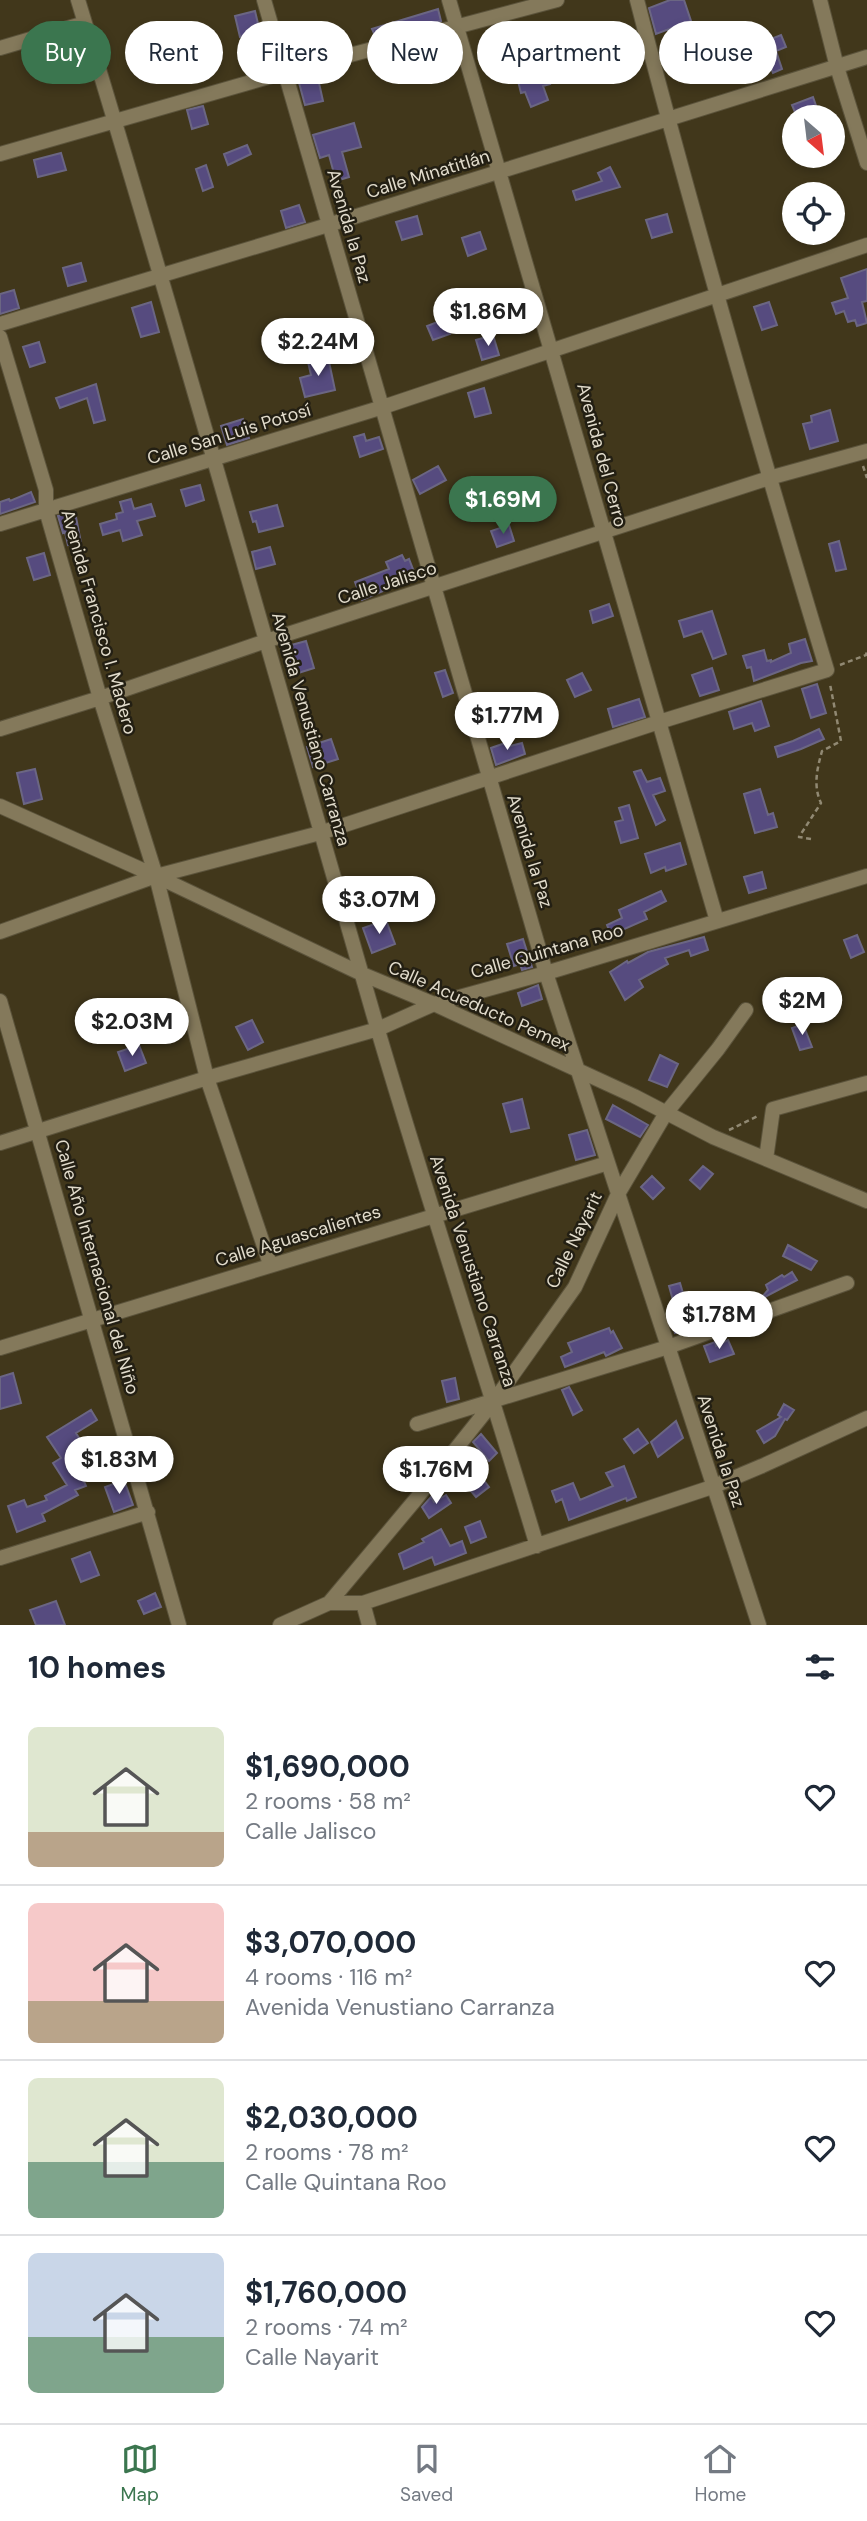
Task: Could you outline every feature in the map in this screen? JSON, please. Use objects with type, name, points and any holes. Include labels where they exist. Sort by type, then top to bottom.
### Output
[{"type":"street","name":"Avenida Venustiano Carranza","points":[[79,0],[84,21]]},
{"type":"street","name":"Avenida la Paz","points":[[264,0],[270,21]]},
{"type":"street","name":"Avenida del Cerro","points":[[449,0],[455,21]]},
{"type":"street","points":[[463,26],[557,0]]},
{"type":"street","points":[[0,932],[156,876],[320,833],[827,670],[769,478],[667,118],[637,0]]},
{"type":"street","points":[[820,0],[837,67],[867,163]]},
{"type":"street","points":[[0,48],[21,42]]},
{"type":"street","name":"Avenida del Cerro","points":[[463,48],[717,921]]},
{"type":"street","name":"Calle Minatitlán","points":[[0,324],[867,57]]},
{"type":"street","name":"Avenida Venustiano Carranza","points":[[104,84],[377,1029],[537,1546]]},
{"type":"street","points":[[0,154],[243,84]]},
{"type":"street","name":"Avenida la Paz","points":[[289,84],[546,973],[581,1073],[759,1625]]},
{"type":"street","name":"Calle San Luis Potosí","points":[[0,524],[383,407],[867,246]]},
{"type":"street","name":"Avenida Francisco I. Madero","points":[[0,337],[46,490],[46,510],[100,698],[156,876],[207,1078],[270,1264]]},
{"type":"street","name":"Calle Jalisco","points":[[0,729],[769,478],[867,451]]},
{"type":"street","name":"Calle Acueducto Pemex","points":[[0,806],[156,876],[362,974],[434,1004],[713,1137],[867,1200]]},
{"type":"street","name":"Calle Quintana Roo","points":[[0,1143],[207,1078],[377,1029],[434,1004],[867,876]]},
{"type":"street","name":"Calle Año Internacional del Niño","points":[[0,1001],[179,1625]]},
{"type":"street","name":"Calle Nayarit","points":[[280,1625],[328,1603],[494,1401],[576,1287],[618,1194],[666,1113],[746,1010]]},
{"type":"street","points":[[766,1159],[773,1109],[867,1083]]},
{"type":"street","name":"Calle Aguascalientes","points":[[0,1348],[608,1163]]},
{"type":"street","points":[[417,1423],[668,1347],[847,1283]]},
{"type":"street","points":[[328,1603],[362,1603],[712,1486],[867,1418]]},
{"type":"street","points":[[0,1558],[148,1512]]},
{"type":"street","points":[[362,1603],[369,1625]]},
{"type":"path","points":[[811,839],[799,837],[821,803],[817,794],[816,772],[822,751],[841,741],[827,670],[866,655],[867,651]]},
{"type":"path","points":[[713,1137],[773,1109]]},
{"type":"building","points":[[670,0],[684,0],[691,21],[659,21],[659,33],[656,34],[649,8]]},
{"type":"building","points":[[438,9],[441,21],[398,21]]},
{"type":"building","points":[[255,11],[257,21],[237,21],[237,24],[235,16]]},
{"type":"building","points":[[781,35],[786,47],[777,51],[777,37]]},
{"type":"building","points":[[777,54],[782,69],[777,71]]},
{"type":"building","points":[[299,84],[319,84],[323,101],[305,105]]},
{"type":"building","points":[[519,84],[550,84],[543,86],[548,100],[531,107],[525,92],[521,93]]},
{"type":"building","points":[[813,97],[816,105],[792,105]]},
{"type":"building","points":[[203,106],[208,124],[192,129],[187,110]]},
{"type":"building","points":[[354,123],[361,147],[342,152],[349,177],[336,181],[329,155],[320,158],[313,135]]},
{"type":"building","points":[[247,145],[251,154],[228,165],[224,154]]},
{"type":"building","points":[[61,153],[66,170],[38,177],[34,160]]},
{"type":"building","points":[[206,165],[213,187],[203,191],[196,169]]},
{"type":"building","points":[[610,167],[620,187],[576,200],[573,191],[602,181],[598,173]]},
{"type":"building","points":[[299,205],[305,222],[286,228],[281,211]]},
{"type":"building","points":[[667,214],[672,232],[652,238],[646,220]]},
{"type":"building","points":[[417,216],[422,234],[402,240],[396,222]]},
{"type":"building","points":[[480,232],[486,249],[468,256],[462,238]]},
{"type":"building","points":[[81,263],[86,281],[68,286],[63,268]]},
{"type":"building","points":[[867,269],[867,301],[862,302],[867,323],[857,326],[855,320],[848,322],[844,311],[836,314],[832,303],[848,298],[841,278]]},
{"type":"building","points":[[14,290],[19,308],[0,314],[0,294]]},
{"type":"building","points":[[151,302],[159,332],[141,337],[132,308]]},
{"type":"building","points":[[769,302],[777,325],[762,330],[754,307]]},
{"type":"building","points":[[445,319],[450,334],[433,340],[427,326]]},
{"type":"building","points":[[493,335],[499,355],[482,360],[476,340]]},
{"type":"building","points":[[39,342],[45,362],[30,367],[23,347]]},
{"type":"building","points":[[328,357],[335,390],[305,397],[300,378],[311,375],[308,362]]},
{"type":"building","points":[[96,384],[105,420],[94,423],[87,398],[60,408],[56,398]]},
{"type":"building","points":[[484,388],[491,413],[475,417],[468,393]]},
{"type":"building","points":[[830,410],[838,441],[810,449],[803,424],[812,422],[811,416]]},
{"type":"building","points":[[243,419],[249,438],[227,445],[221,426]]},
{"type":"building","points":[[364,434],[366,441],[379,437],[383,449],[360,457],[354,437]]},
{"type":"building","points":[[438,466],[446,480],[420,494],[413,480]]},
{"type":"building","points":[[200,485],[204,500],[186,506],[181,490]]},
{"type":"building","points":[[31,492],[35,502],[0,514],[0,502],[10,501]]},
{"type":"building","points":[[131,499],[134,509],[151,504],[155,516],[137,521],[142,535],[123,541],[120,530],[103,535],[100,524],[117,519],[116,514],[123,512],[120,502]]},
{"type":"building","points":[[277,505],[283,526],[259,532],[250,512]]},
{"type":"building","points":[[75,512],[81,543],[68,545],[58,516]]},
{"type":"building","points":[[509,525],[514,541],[497,547],[491,531]]},
{"type":"building","points":[[839,541],[846,569],[836,571],[829,544]]},
{"type":"building","points":[[270,547],[275,564],[256,569],[252,552]]},
{"type":"building","points":[[44,553],[50,575],[34,580],[27,558]]},
{"type":"building","points":[[402,555],[405,561],[409,559],[416,577],[362,600],[355,582],[389,569],[386,562]]},
{"type":"building","points":[[609,604],[613,616],[593,623],[590,611]]},
{"type":"building","points":[[712,611],[726,654],[713,659],[702,631],[684,637],[679,621]]},
{"type":"building","points":[[805,639],[812,661],[754,681],[751,667],[747,668],[743,656],[764,650],[767,661],[771,662],[791,653],[789,644]]},
{"type":"building","points":[[306,641],[314,668],[292,675],[284,647]]},
{"type":"building","points":[[712,668],[719,690],[700,696],[692,675]]},
{"type":"building","points":[[445,670],[453,693],[443,697],[435,673]]},
{"type":"building","points":[[582,673],[591,690],[575,697],[567,680]]},
{"type":"building","points":[[817,684],[826,713],[811,718],[802,689]]},
{"type":"building","points":[[639,699],[645,717],[613,727],[608,709]]},
{"type":"building","points":[[761,701],[769,726],[755,731],[752,723],[734,729],[729,712]]},
{"type":"building","points":[[819,729],[824,739],[778,757],[775,747]]},
{"type":"building","points":[[331,739],[338,759],[313,767],[307,747]]},
{"type":"building","points":[[508,742],[510,746],[522,743],[525,754],[496,765],[491,748]]},
{"type":"building","points":[[35,769],[42,799],[24,804],[17,773]]},
{"type":"building","points":[[641,770],[647,782],[660,778],[665,791],[653,795],[665,820],[656,825],[634,772]]},
{"type":"building","points":[[760,789],[768,815],[773,813],[777,827],[755,833],[744,794]]},
{"type":"building","points":[[629,805],[638,838],[621,843],[615,822],[623,820],[619,808]]},
{"type":"building","points":[[680,843],[686,864],[666,871],[665,867],[651,873],[645,854]]},
{"type":"building","points":[[762,872],[766,888],[749,893],[744,877]]},
{"type":"building","points":[[661,891],[666,901],[644,912],[647,919],[611,935],[607,925],[622,918],[619,910]]},
{"type":"building","points":[[386,920],[395,944],[372,953],[363,928]]},
{"type":"building","points":[[857,935],[864,952],[851,958],[844,940]]},
{"type":"building","points":[[704,937],[708,950],[691,956],[689,950],[665,958],[668,964],[639,980],[643,987],[625,1000],[610,972],[648,952]]},
{"type":"building","points":[[523,939],[532,967],[522,970],[520,964],[514,966],[507,944]]},
{"type":"building","points":[[538,985],[542,999],[522,1006],[518,993]]},
{"type":"building","points":[[134,1014],[143,1036],[130,1041],[121,1019]]},
{"type":"building","points":[[252,1020],[263,1042],[248,1050],[236,1027]]},
{"type":"building","points":[[803,1024],[812,1047],[800,1050],[792,1028]]},
{"type":"building","points":[[139,1045],[146,1063],[125,1071],[118,1052]]},
{"type":"building","points":[[660,1055],[678,1064],[667,1087],[649,1080]]},
{"type":"building","points":[[522,1099],[529,1128],[511,1132],[503,1104]]},
{"type":"building","points":[[613,1105],[648,1125],[640,1137],[606,1119]]},
{"type":"building","points":[[587,1130],[595,1155],[576,1160],[569,1135]]},
{"type":"building","points":[[703,1166],[713,1174],[700,1189],[690,1180]]},
{"type":"building","points":[[652,1176],[664,1188],[653,1199],[641,1187]]},
{"type":"building","points":[[788,1245],[817,1261],[811,1270],[783,1256]]},
{"type":"building","points":[[792,1272],[797,1280],[762,1297],[768,1290],[766,1285]]},
{"type":"building","points":[[680,1283],[692,1328],[675,1333],[670,1317],[677,1315],[669,1286]]},
{"type":"building","points":[[609,1328],[622,1348],[606,1356],[604,1352],[565,1367],[561,1357],[572,1352],[568,1343]]},
{"type":"building","points":[[728,1340],[734,1354],[710,1362],[704,1346],[715,1342],[716,1346]]},
{"type":"building","points":[[13,1373],[21,1403],[0,1409],[0,1377]]},
{"type":"building","points":[[455,1378],[459,1399],[447,1402],[442,1381]]},
{"type":"building","points":[[569,1387],[582,1410],[573,1415],[562,1390]]},
{"type":"building","points":[[784,1404],[794,1410],[775,1436],[764,1443],[757,1431],[781,1417],[778,1415]]},
{"type":"building","points":[[91,1410],[97,1420],[76,1433],[94,1463],[80,1472],[86,1486],[75,1490],[78,1495],[42,1514],[45,1521],[17,1532],[8,1506],[24,1500],[27,1507],[47,1500],[45,1496],[67,1485],[53,1463],[61,1458],[47,1437]]},
{"type":"building","points":[[676,1421],[683,1438],[658,1457],[651,1442]]},
{"type":"building","points":[[638,1429],[648,1443],[634,1453],[624,1439]]},
{"type":"building","points":[[481,1434],[497,1453],[489,1461],[473,1442]]},
{"type":"building","points":[[624,1466],[636,1497],[627,1501],[626,1498],[569,1520],[562,1499],[556,1502],[552,1491],[573,1483],[580,1500],[613,1486],[606,1473]]},
{"type":"building","points":[[479,1474],[489,1487],[476,1497],[466,1485]]},
{"type":"building","points":[[124,1480],[133,1505],[114,1512],[105,1487]]},
{"type":"building","points":[[446,1495],[451,1503],[429,1518],[422,1507],[431,1497],[434,1502]]},
{"type":"building","points":[[480,1521],[486,1537],[471,1543],[465,1527]]},
{"type":"building","points":[[441,1529],[450,1546],[462,1541],[466,1553],[435,1565],[432,1557],[404,1569],[399,1554],[424,1542],[422,1539]]},
{"type":"building","points":[[90,1552],[99,1575],[81,1582],[72,1559]]},
{"type":"building","points":[[155,1593],[161,1607],[144,1614],[138,1601]]},
{"type":"building","points":[[56,1601],[65,1625],[36,1625],[30,1610]]}]
